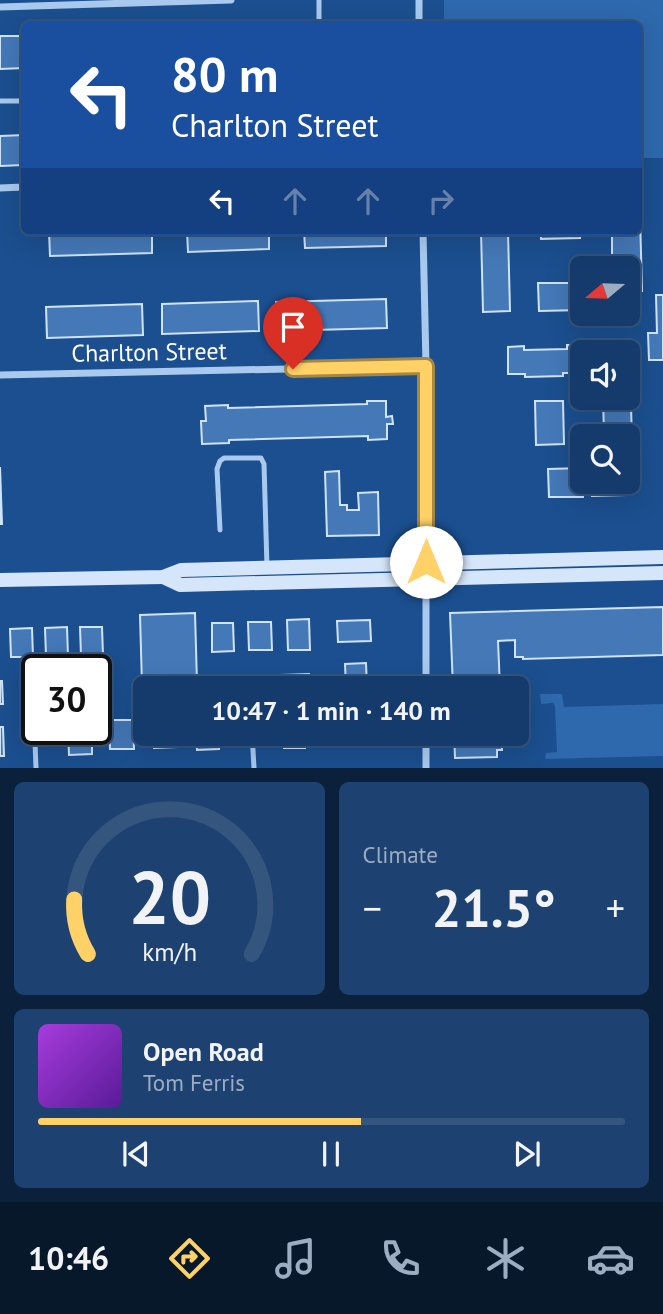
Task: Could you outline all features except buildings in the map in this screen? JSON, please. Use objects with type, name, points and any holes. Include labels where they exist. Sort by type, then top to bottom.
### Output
[{"type":"main road","points":[[0,580],[163,577],[181,570],[267,567],[663,557]]},
{"type":"main road","points":[[163,577],[180,585],[663,573]]},
{"type":"street","points":[[0,7],[231,0]]},
{"type":"street","points":[[419,0],[419,21]]},
{"type":"street","points":[[0,188],[21,187]]},
{"type":"street","points":[[423,235],[426,676]]},
{"type":"street","name":"Charlton Street","points":[[0,375],[426,366]]},
{"type":"street","points":[[426,746],[426,768]]},
{"type":"lane","points":[[319,0],[319,21]]},
{"type":"lane","points":[[0,101],[21,101]]},
{"type":"lane","points":[[220,530],[217,469],[220,461],[224,458],[261,457],[264,464],[267,567]]},
{"type":"lane","points":[[35,745],[36,768]]},
{"type":"lane","points":[[253,746],[254,768]]},
{"type":"shaded area","points":[[444,0],[663,0],[663,158],[642,158],[642,21],[444,21]]},
{"type":"shaded area","points":[[540,694],[562,694],[564,707],[663,704],[663,756],[545,759],[546,753],[557,752],[555,706],[553,703],[541,704]]},
{"type":"route","points":[[293,369],[426,366],[426,562]]}]
